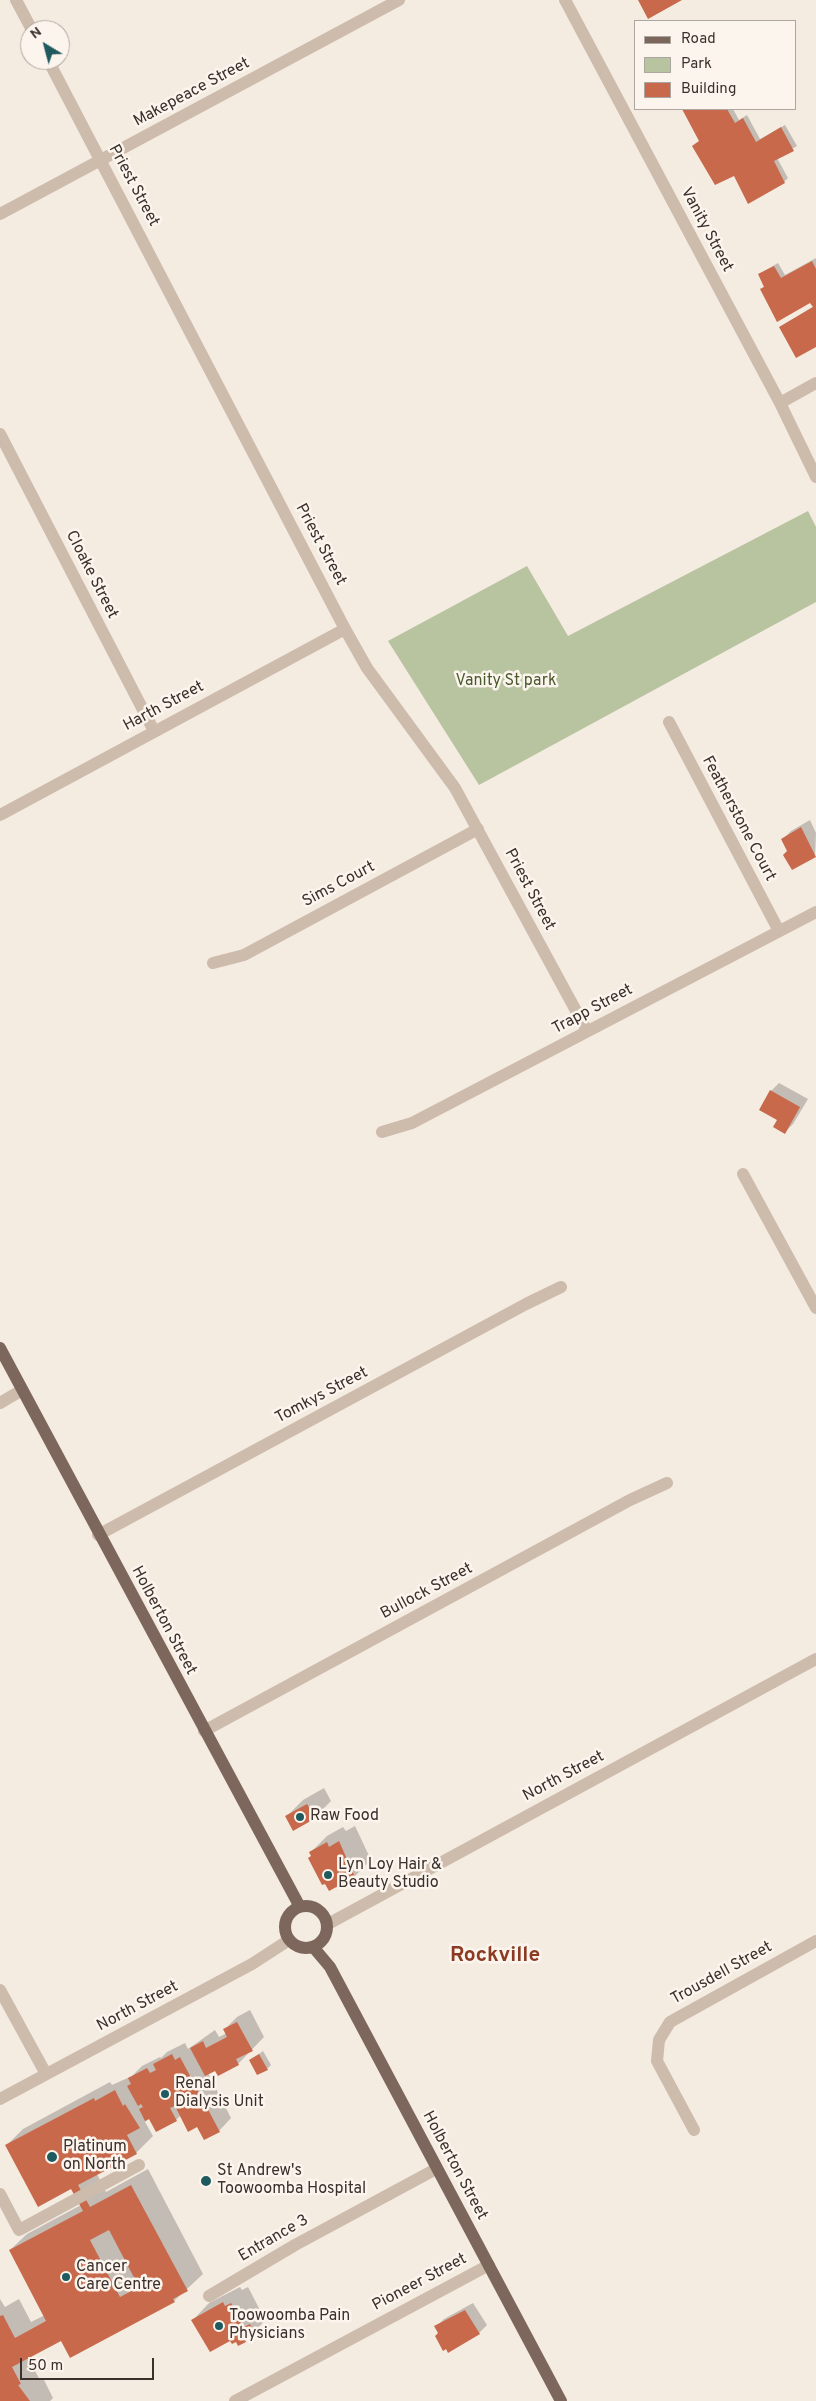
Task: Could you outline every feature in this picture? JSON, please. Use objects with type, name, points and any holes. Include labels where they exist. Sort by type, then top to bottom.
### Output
[{"type":"main road","name":"Holberton Street","points":[[0,1348],[98,1535],[300,1907]]},
{"type":"main road","points":[[300,1907],[313,1907],[321,1911],[328,1924],[326,1936],[314,1948],[304,1949],[289,1940],[285,1933],[285,1924],[290,1914],[300,1907]]},
{"type":"main road","name":"Holberton Street","points":[[314,1948],[330,1967],[561,2401]]},
{"type":"street","points":[[16,0],[27,20]]},
{"type":"street","name":"Makepeace Street","points":[[0,214],[399,0]]},
{"type":"street","name":"Vanity Street","points":[[565,0],[780,403],[816,477]]},
{"type":"street","name":"Priest Street","points":[[53,70],[367,668],[455,788],[587,1031]]},
{"type":"street","points":[[780,403],[816,383]]},
{"type":"street","name":"Cloake Street","points":[[0,434],[154,731]]},
{"type":"street","name":"Harth Street","points":[[0,815],[345,628]]},
{"type":"street","name":"Featherstone Court","points":[[669,722],[779,931]]},
{"type":"street","name":"Sims Court","points":[[214,963],[244,955],[478,829]]},
{"type":"street","name":"Trapp Street","points":[[382,1132],[412,1123],[816,912]]},
{"type":"street","points":[[743,1174],[816,1308]]},
{"type":"street","name":"Tomkys Street","points":[[98,1535],[526,1304],[561,1288]]},
{"type":"street","points":[[0,1402],[22,1390]]},
{"type":"street","name":"Bullock Street","points":[[204,1731],[613,1510],[667,1483]]},
{"type":"street","name":"North Street","points":[[328,1924],[816,1659]]},
{"type":"street","name":"North Street","points":[[0,2099],[252,1964],[289,1940]]},
{"type":"street","name":"Trousdell Street","points":[[694,2130],[657,2061],[659,2040],[670,2022],[816,1941]]},
{"type":"street","points":[[0,1990],[46,2074]]},
{"type":"street","points":[[0,2194],[19,2230],[139,2165]]},
{"type":"street","name":"Entrance 3","points":[[209,2296],[295,2245],[436,2169]]},
{"type":"street","name":"Pioneer Street","points":[[235,2401],[489,2265]]},
{"type":"green space","name":"Vanity St park","points":[[808,511],[816,527],[816,602],[479,785],[388,641],[527,566],[568,636]]},
{"type":"building","points":[[638,0],[682,0],[648,19]]},
{"type":"building","points":[[683,110],[728,110],[735,123],[743,118],[756,142],[781,127],[794,151],[774,161],[785,183],[748,204],[734,176],[715,185],[692,146],[699,141]]},
{"type":"building","points":[[812,261],[816,269],[816,347],[796,358],[779,327],[813,307],[810,303],[777,322],[760,289],[764,287],[758,274],[774,266],[781,278]]},
{"type":"building","points":[[801,827],[816,857],[792,870],[783,855],[787,851],[781,839]]},
{"type":"building","points":[[770,1090],[800,1107],[785,1134],[773,1127],[777,1120],[759,1110]]},
{"type":"building","points":[[307,1804],[316,1818],[293,1831],[285,1816]]},
{"type":"building","points":[[339,1841],[355,1877],[329,1891],[325,1884],[322,1885],[308,1858],[311,1856],[309,1852],[327,1842],[329,1847]]},
{"type":"building","points":[[237,2022],[253,2051],[236,2059],[239,2065],[218,2076],[215,2071],[205,2076],[190,2048],[203,2041],[206,2048],[227,2037],[223,2029]]},
{"type":"building","name":"Renal Dialysis Unit","points":[[172,2054],[175,2060],[180,2057],[220,2132],[204,2140],[197,2127],[188,2132],[175,2106],[170,2108],[177,2121],[156,2132],[149,2119],[145,2121],[139,2109],[143,2107],[141,2104],[138,2106],[127,2086],[131,2084],[128,2078],[147,2068],[150,2073],[156,2070],[153,2064]]},
{"type":"building","points":[[259,2054],[268,2070],[257,2075],[249,2060]]},
{"type":"building","name":"Cancer Care Centre","points":[[115,2090],[123,2106],[125,2104],[140,2128],[127,2135],[137,2154],[78,2185],[90,2207],[131,2185],[188,2291],[173,2299],[175,2302],[70,2358],[61,2341],[12,2367],[21,2384],[18,2385],[30,2401],[0,2401],[0,2316],[3,2315],[15,2338],[46,2321],[9,2250],[83,2211],[71,2189],[38,2207],[5,2145],[94,2098],[95,2101]],"holes":[[[109,2230],[139,2287],[120,2297],[90,2240]]]},
{"type":"building","name":"Toowoomba Pain Physicians","points":[[223,2302],[225,2306],[231,2303],[244,2327],[250,2324],[254,2332],[244,2338],[246,2342],[238,2346],[236,2342],[232,2344],[230,2341],[210,2352],[191,2320]]},
{"type":"building","points":[[465,2310],[480,2334],[448,2353],[446,2349],[443,2351],[435,2336],[438,2333],[434,2326]]},
{"type":"place","name":"Raw Food","points":[[300,1817]]},
{"type":"place","name":"Lyn Loy Hair & Beauty Studio","points":[[328,1875]]},
{"type":"place","name":"Renal Dialysis Unit","points":[[165,2094]]},
{"type":"place","name":"Platinum on North","points":[[52,2157]]},
{"type":"place","name":"St Andrew's Toowoomba Hospital","points":[[206,2181]]},
{"type":"place","name":"Cancer Care Centre","points":[[66,2277]]},
{"type":"place","name":"Toowoomba Pain Physicians","points":[[219,2326]]},
{"type":"district","name":"Rockville","points":[[495,1957]]}]
